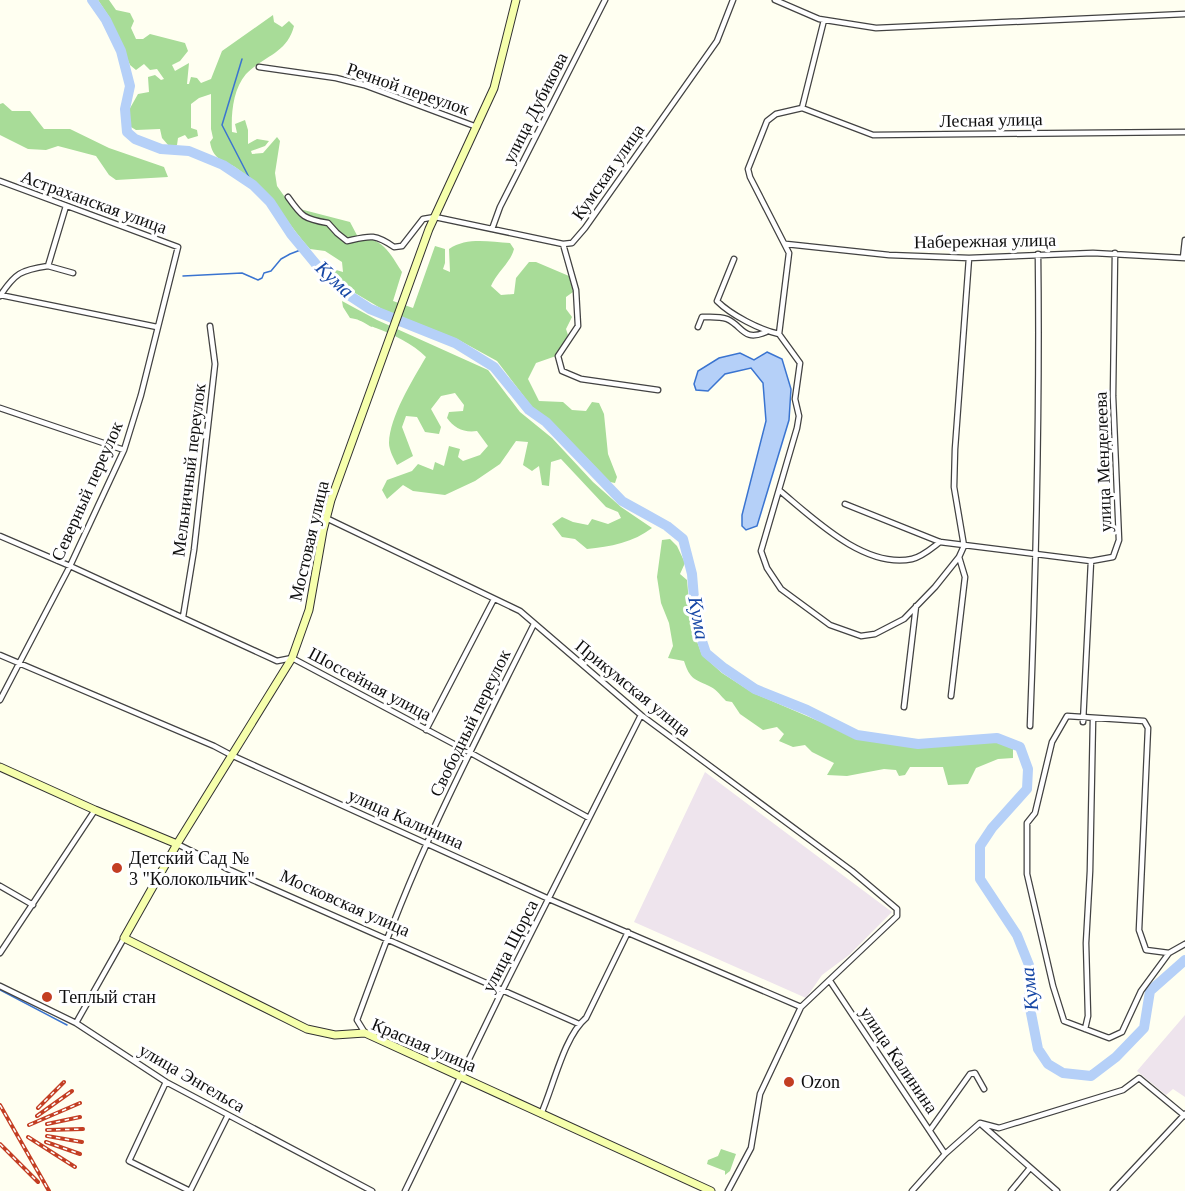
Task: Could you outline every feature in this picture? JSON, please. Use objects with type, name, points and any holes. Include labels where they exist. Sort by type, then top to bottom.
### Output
[{"type":"main road","name":"Мостовая улица","points":[[124,938],[177,844],[292,658],[309,610],[326,518],[350,444],[429,229],[494,88],[516,0]]},
{"type":"main road","name":"Московская улица","points":[[0,767],[177,844]]},
{"type":"main road","name":"Красная улица","points":[[124,938],[307,1029],[335,1035],[365,1033],[711,1191]]},
{"type":"street","name":"улица Дубикова","points":[[492,229],[500,207],[605,0]]},
{"type":"street","name":"Кумская улица","points":[[563,244],[572,243],[585,228],[717,41],[733,0]]},
{"type":"street","points":[[775,0],[824,20],[876,28],[1185,14]]},
{"type":"street","points":[[824,20],[802,108],[776,114],[767,121],[748,169],[789,253],[779,334],[800,363],[795,399],[799,416],[797,428],[761,551],[767,568],[781,589],[831,626],[861,636],[874,634],[904,619],[959,557],[964,546],[954,487],[969,258]]},
{"type":"street","name":"Речной переулок","points":[[259,67],[336,78],[364,85],[477,127]]},
{"type":"street","name":"Лесная улица","points":[[802,108],[873,135],[1185,132]]},
{"type":"street","name":"Астраханская улица","points":[[0,182],[178,247]]},
{"type":"street","points":[[288,197],[302,216],[309,220],[328,223],[347,240],[370,235],[382,238],[394,247],[402,246],[423,219],[435,217],[563,244],[576,290],[578,326],[558,356],[562,370],[581,378],[658,390]]},
{"type":"street","points":[[48,266],[66,206]]},
{"type":"street","points":[[1184,258],[1185,240]]},
{"type":"street","name":"Набережная улица","points":[[786,244],[889,255],[969,258],[1115,253],[1184,258]]},
{"type":"street","name":"Северный переулок","points":[[0,700],[70,566],[124,450],[141,395],[178,247]]},
{"type":"street","name":"улица Менделеева","points":[[1091,561],[1113,556],[1119,540],[1113,396],[1115,253]]},
{"type":"street","points":[[1030,726],[1037,555],[1040,356],[1038,254]]},
{"type":"street","points":[[734,259],[717,301],[766,332],[779,334]]},
{"type":"street","points":[[73,273],[48,266],[25,270],[12,279],[0,296],[157,327]]},
{"type":"street","points":[[698,327],[702,317],[721,318],[730,320],[739,330],[748,334],[757,336],[766,332]]},
{"type":"street","name":"Мельничный переулок","points":[[183,617],[194,550],[215,364],[210,326]]},
{"type":"street","points":[[0,408],[124,450]]},
{"type":"street","points":[[779,490],[834,535],[869,554],[885,559],[913,559],[940,542]]},
{"type":"street","points":[[845,504],[940,542],[1091,561],[1083,720]]},
{"type":"street","name":"Прикумская улица","points":[[326,518],[520,611],[641,715],[890,901],[897,909],[897,916],[830,981]]},
{"type":"street","name":"Шоссейная улица","points":[[0,536],[277,661],[292,658],[589,818]]},
{"type":"street","points":[[951,696],[965,577],[959,557]]},
{"type":"street","points":[[426,730],[494,599]]},
{"type":"street","points":[[904,707],[916,606]]},
{"type":"street","name":"Свободный переулок","points":[[365,1033],[357,1020],[387,938],[469,752],[534,624]]},
{"type":"street","name":"улица Калинина","points":[[0,655],[214,746],[549,899],[801,1007]]},
{"type":"street","name":"улица Щорса","points":[[405,1191],[503,988],[641,715]]},
{"type":"street","points":[[1169,953],[1146,950],[1139,930],[1148,728],[1144,720],[1083,720],[1067,717],[1052,742],[1035,813],[1027,823],[1027,874],[1053,986],[1064,1021],[1109,1038],[1122,1032],[1141,991],[1169,953],[1185,944]]},
{"type":"street","points":[[1085,1029],[1088,1017],[1086,943],[1093,719]]},
{"type":"street","points":[[0,953],[95,810]]},
{"type":"street","name":"Московская улица","points":[[177,844],[230,870],[503,988],[579,1024]]},
{"type":"street","points":[[0,886],[33,904]]},
{"type":"street","points":[[541,1114],[549,1097],[556,1072],[579,1024],[586,1018],[628,932]]},
{"type":"street","name":"Мостовая улица","points":[[76,1023],[124,938]]},
{"type":"street","points":[[728,1191],[752,1148],[760,1094],[801,1007],[830,981]]},
{"type":"street","name":"улица Калинина","points":[[830,981],[945,1154]]},
{"type":"street","name":"улица Энгельса","points":[[0,986],[76,1023],[166,1082],[372,1191]]},
{"type":"street","points":[[930,1131],[970,1074],[975,1073],[984,1089]]},
{"type":"street","points":[[980,1123],[999,1128],[1123,1090],[1139,1078],[1185,1114],[1113,1191]]},
{"type":"street","points":[[166,1082],[129,1161],[190,1191],[228,1115]]},
{"type":"street","points":[[912,1191],[945,1154],[980,1123]]},
{"type":"street","points":[[980,1123],[1057,1191]]},
{"type":"street","points":[[1011,1191],[1030,1168]]},
{"type":"shaded area","points":[[705,772],[892,912],[849,955],[822,975],[806,998],[634,922]]},
{"type":"shaded area","points":[[1185,1015],[1185,1097],[1173,1089],[1166,1095],[1137,1071]]},
{"type":"green space","points":[[98,0],[109,0],[116,10],[130,13],[134,21],[131,28],[136,39],[143,39],[150,34],[185,43],[188,51],[180,61],[172,65],[175,71],[189,63],[187,84],[191,77],[197,78],[201,83],[211,79],[222,51],[273,15],[274,22],[282,27],[289,21],[294,26],[286,43],[253,68],[242,80],[234,102],[232,132],[237,133],[235,124],[245,120],[248,144],[257,139],[269,141],[265,146],[251,151],[252,154],[263,153],[277,137],[280,141],[275,173],[277,186],[292,207],[350,222],[360,241],[374,240],[390,253],[402,272],[393,301],[413,308],[435,246],[445,249],[443,269],[450,272],[449,249],[456,245],[478,241],[510,243],[514,249],[512,254],[491,286],[501,295],[514,294],[516,278],[529,262],[536,262],[569,276],[573,292],[566,297],[566,309],[572,317],[566,329],[568,335],[556,356],[536,363],[528,379],[539,401],[563,402],[572,410],[586,411],[592,402],[599,403],[604,414],[608,454],[617,477],[615,483],[610,482],[551,421],[532,407],[497,361],[457,339],[382,309],[333,280],[330,273],[333,269],[343,272],[342,262],[325,251],[310,249],[253,181],[218,158],[213,152],[210,142],[213,138],[211,94],[191,104],[191,128],[197,130],[198,136],[188,139],[185,135],[178,138],[177,145],[169,146],[162,138],[160,129],[136,130],[131,127],[129,110],[138,94],[149,92],[148,77],[155,75],[161,80],[164,79],[157,69],[150,70],[144,64],[136,70],[130,65],[110,18]]},
{"type":"green space","points":[[3,103],[12,111],[30,111],[44,129],[70,129],[109,148],[164,167],[168,177],[116,180],[109,175],[96,156],[58,146],[46,150],[28,149],[0,135],[0,104]]},
{"type":"green space","points":[[342,301],[377,320],[488,370],[520,412],[552,438],[593,482],[621,507],[652,528],[621,543],[587,549],[575,539],[562,537],[552,524],[562,517],[588,525],[592,519],[608,524],[621,518],[618,512],[606,507],[561,459],[551,462],[549,486],[542,485],[539,466],[532,471],[523,465],[528,442],[516,441],[500,464],[475,481],[445,495],[413,491],[403,485],[387,499],[382,490],[387,480],[412,471],[418,464],[433,470],[435,462],[444,466],[449,446],[460,449],[458,457],[463,461],[480,455],[488,446],[477,431],[460,429],[447,418],[449,412],[463,411],[464,405],[455,393],[441,396],[431,409],[441,427],[439,434],[425,432],[417,417],[406,416],[402,427],[413,456],[397,465],[389,446],[390,433],[403,399],[426,357],[396,336],[350,318]]},
{"type":"green space","points":[[670,539],[677,546],[685,563],[680,574],[687,580],[691,625],[702,655],[722,673],[753,693],[858,738],[917,748],[996,742],[1013,749],[1013,758],[998,759],[976,768],[968,784],[948,785],[943,767],[910,767],[905,775],[899,776],[896,770],[884,769],[847,776],[827,775],[834,763],[812,752],[805,745],[793,747],[779,741],[784,734],[777,727],[763,730],[740,714],[732,702],[726,701],[713,688],[694,678],[688,672],[684,661],[668,658],[673,646],[669,623],[661,603],[657,577],[662,540]]},
{"type":"green space","points":[[721,1149],[736,1154],[730,1171],[725,1175],[725,1171],[707,1164],[708,1160],[718,1156]]},
{"type":"water","points":[[767,352],[782,359],[791,389],[789,420],[757,526],[746,530],[742,526],[742,515],[766,421],[763,383],[751,368],[725,374],[708,391],[696,390],[694,384],[698,371],[719,358],[740,353],[754,360]]},
{"type":"waterway","name":"Кума","points":[[92,0],[106,20],[121,51],[130,86],[125,109],[127,132],[135,139],[161,149],[189,151],[223,165],[253,185],[270,202],[291,234],[341,290],[370,309],[455,343],[494,367],[529,410],[546,422],[622,501],[667,526],[683,539],[692,574],[696,623],[706,653],[724,668],[755,689],[807,710],[857,735],[918,744],[997,738],[1020,747],[1028,769],[1027,789],[992,828],[980,846],[980,879],[1017,935],[1029,965],[1030,1008],[1038,1049],[1048,1064],[1063,1073],[1091,1076],[1116,1057],[1144,1028],[1150,991],[1185,960]]},
{"type":"waterway","points":[[242,59],[222,125],[253,185]]},
{"type":"waterway","points":[[183,276],[242,273],[258,280],[264,273],[271,271],[281,259],[303,249]]},
{"type":"waterway","points":[[0,990],[67,1025]]},
{"type":"railway","points":[[38,1108],[64,1082]]},
{"type":"railway","points":[[37,1116],[72,1091]]},
{"type":"railway","points":[[29,1125],[80,1103]]},
{"type":"railway","points":[[0,1105],[49,1191]]},
{"type":"railway","points":[[47,1124],[80,1117]]},
{"type":"railway","points":[[47,1130],[83,1129]]},
{"type":"railway","points":[[47,1136],[82,1142]]},
{"type":"railway","points":[[28,1137],[75,1167]]},
{"type":"railway","points":[[46,1142],[80,1154]]},
{"type":"railway","points":[[0,1144],[38,1182]]},
{"type":"place","name":"Детский Сад № 3 \"Колокольчик\"","points":[[117,868]]},
{"type":"place","name":"Теплый стан","points":[[47,997]]},
{"type":"place","name":"Ozon","points":[[789,1082]]}]
